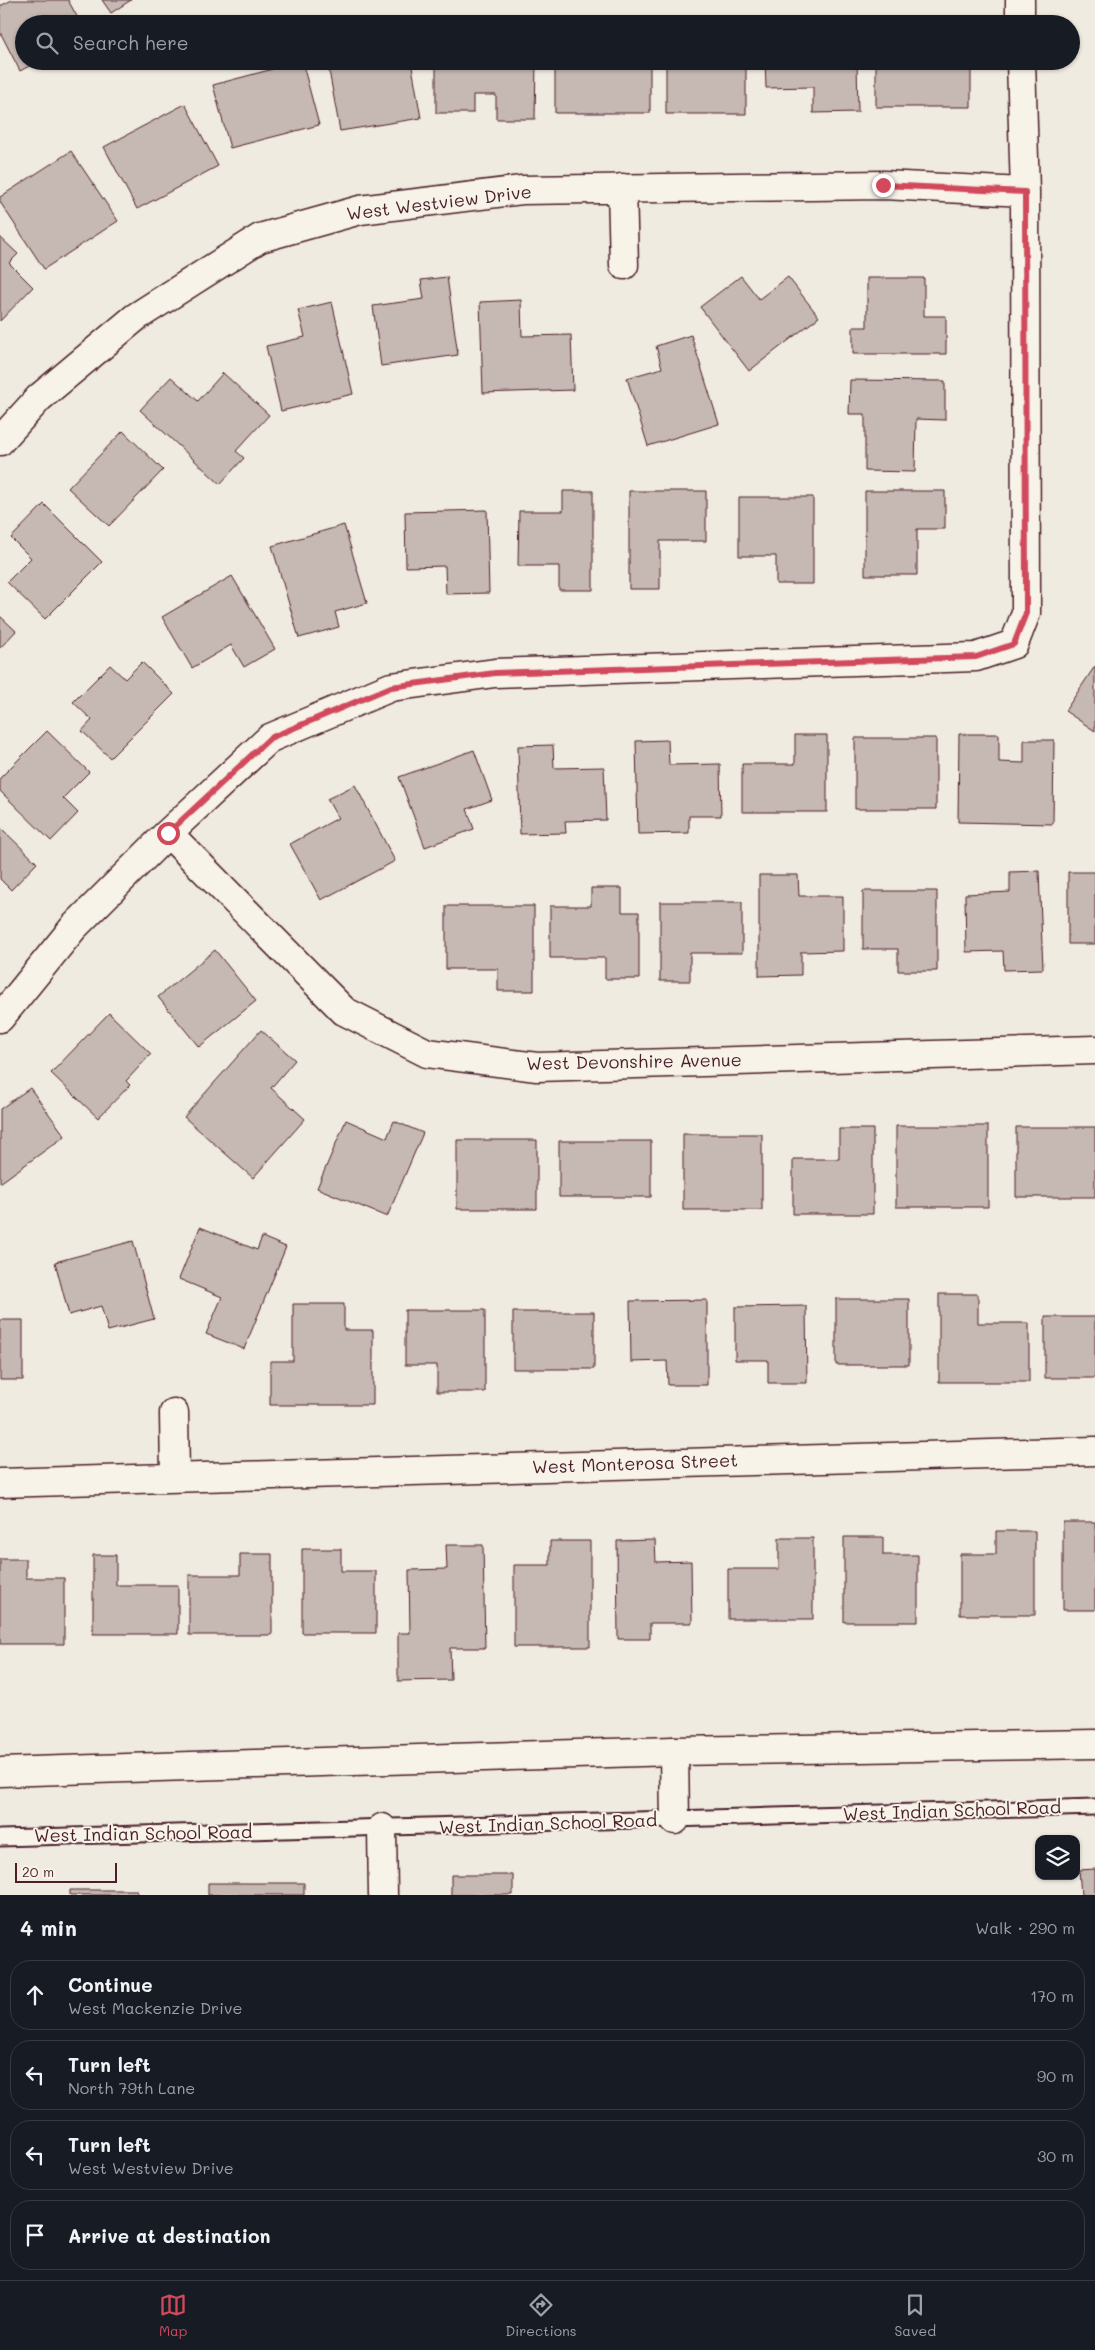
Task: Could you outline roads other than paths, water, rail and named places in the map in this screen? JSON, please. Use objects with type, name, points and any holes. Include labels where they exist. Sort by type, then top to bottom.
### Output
[{"type":"street","points":[[1020,0],[1020,15]]},
{"type":"street","points":[[0,1018],[74,927],[168,833],[270,738],[391,687],[495,673],[976,657],[1014,644],[1026,613],[1025,192],[1021,70]]},
{"type":"street","name":"West Westview Drive","points":[[0,441],[39,398],[136,317],[260,238],[360,210],[522,190],[883,185],[1025,192]]},
{"type":"street","points":[[622,188],[624,265]]},
{"type":"street","name":"West Devonshire Avenue","points":[[168,833],[344,1011],[427,1054],[537,1066],[1095,1050]]},
{"type":"street","points":[[174,1413],[175,1476]]},
{"type":"street","name":"West Monterosa Street","points":[[0,1483],[175,1476],[1095,1451]]},
{"type":"street","points":[[0,1772],[674,1751],[1095,1744]]},
{"type":"street","points":[[674,1751],[675,1820]]},
{"type":"street","points":[[382,1828],[383,1895]]},
{"type":"lane","name":"West Indian School Road","points":[[0,1838],[1095,1807]]}]
